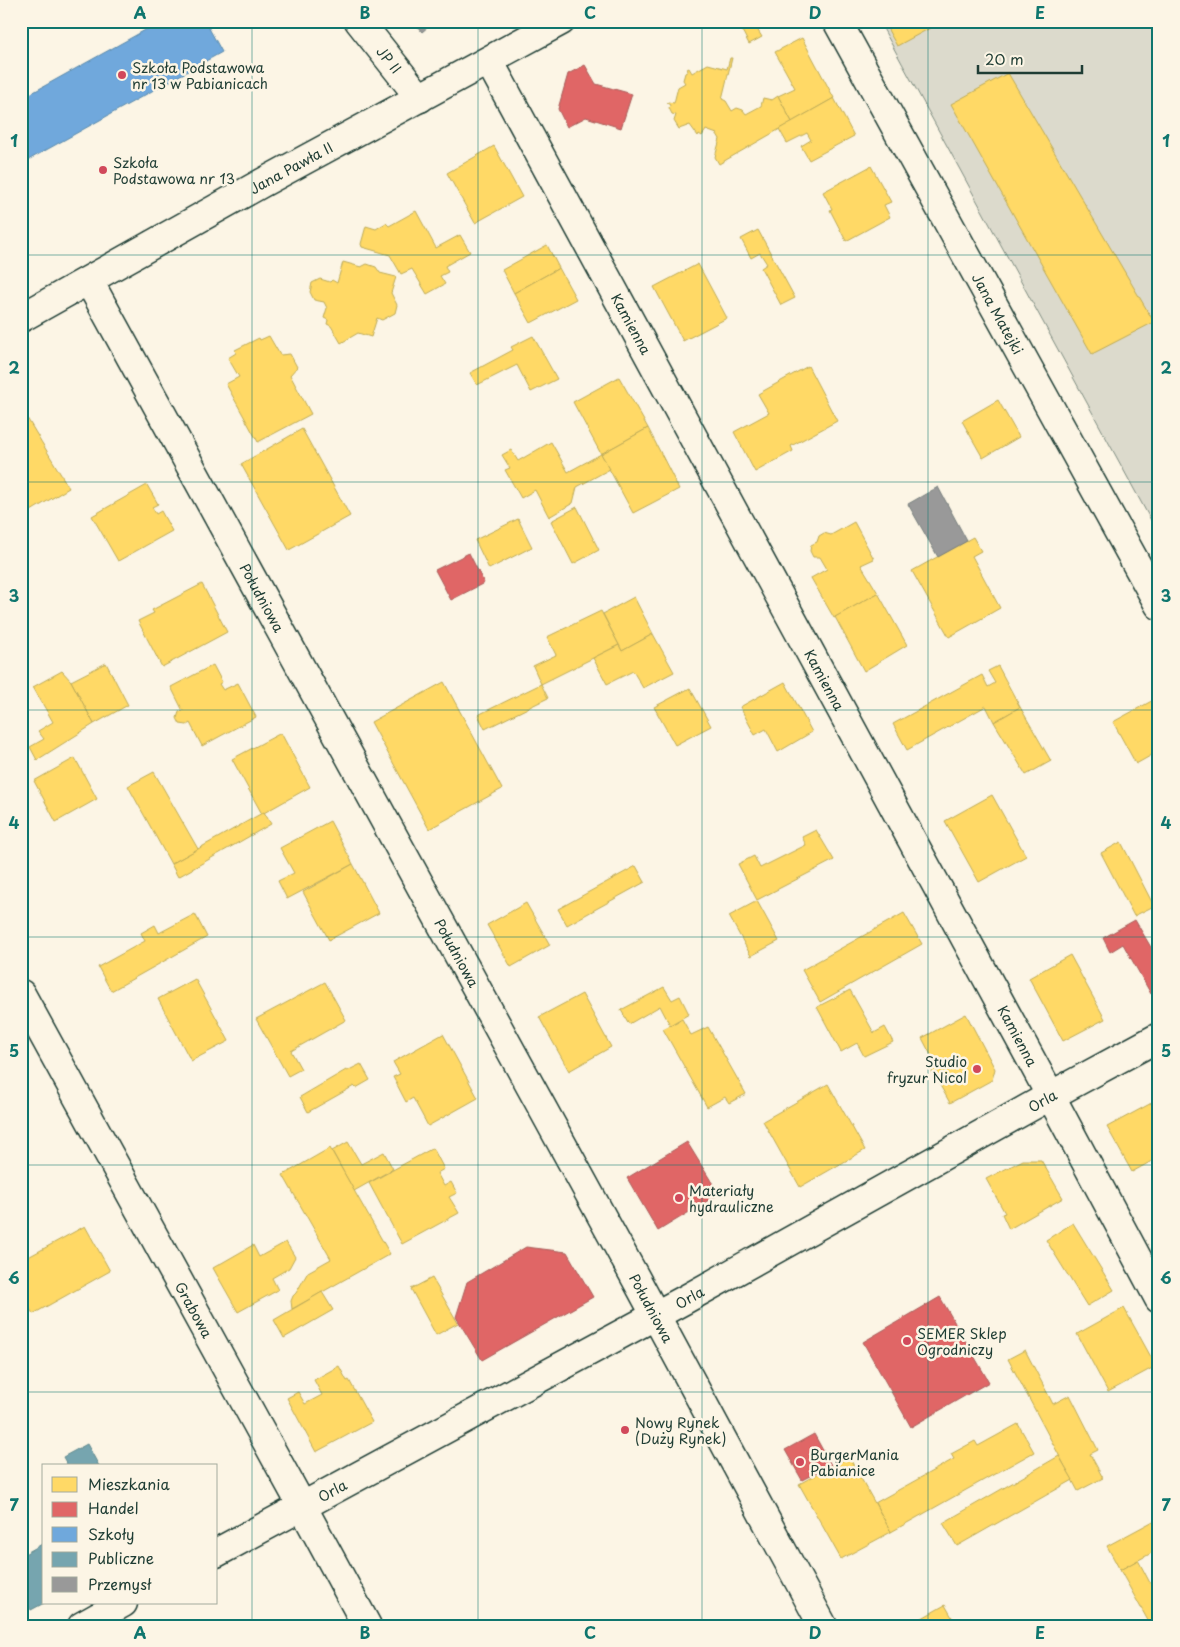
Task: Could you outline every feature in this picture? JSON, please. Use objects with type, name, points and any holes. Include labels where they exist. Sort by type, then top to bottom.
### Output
[{"type":"street","name":"JP II","points":[[359,21],[420,98]]},
{"type":"street","name":"Jana Pawła II","points":[[21,318],[262,183],[561,21]]},
{"type":"street","name":"Jana Matejki","points":[[836,21],[1159,605]]},
{"type":"street","name":"Kamienna","points":[[489,61],[1159,1299]]},
{"type":"street","name":"Południowa","points":[[89,281],[824,1626]]},
{"type":"street","name":"Grabowa","points":[[21,994],[367,1626]]},
{"type":"street","name":"Orla","points":[[218,1552],[655,1315],[1159,1037]]},
{"type":"street","points":[[82,1626],[121,1604]]},
{"type":"shaded area","points":[[879,21],[1159,21],[1159,535]]},
{"type":"building: Mieszkania","points":[[737,21],[763,21],[755,26],[762,37],[749,44]]},
{"type":"building: Mieszkania","points":[[883,21],[943,21],[897,46]]},
{"type":"building: Mieszkania","points":[[802,38],[834,98],[792,122],[778,96],[795,88],[775,52]]},
{"type":"building: Mieszkania","points":[[730,58],[732,58],[722,99],[726,101],[732,111],[737,108],[743,110],[746,114],[761,106],[763,98],[772,100],[778,96],[792,122],[719,164],[715,157],[720,139],[717,134],[706,130],[702,136],[699,134],[698,136],[690,125],[679,129],[674,121],[676,115],[672,114],[669,108],[670,105],[667,103],[674,103],[678,87],[685,83],[683,80],[685,73],[688,71],[687,69],[689,68],[692,73],[708,64],[727,69]]},
{"type":"building: Mieszkania","points":[[1008,73],[1154,322],[1092,354],[951,104]]},
{"type":"building: Mieszkania","points":[[834,98],[854,136],[809,160],[801,146],[811,140],[807,133],[787,143],[779,129]]},
{"type":"building: Mieszkania","points":[[494,146],[522,197],[475,223],[447,173]]},
{"type":"building: Mieszkania","points":[[871,166],[891,202],[884,205],[890,217],[846,241],[823,192]]},
{"type":"building: Mieszkania","points":[[416,211],[436,248],[460,235],[470,252],[445,266],[448,272],[440,276],[445,284],[427,294],[412,269],[401,274],[390,255],[362,247],[361,244],[366,226],[376,229],[386,223],[389,226]]},
{"type":"building: Mieszkania","points":[[758,230],[795,298],[781,305],[761,268],[767,264],[760,253],[751,258],[741,239]]},
{"type":"building: Mieszkania","points":[[547,245],[559,268],[514,293],[502,270]]},
{"type":"building: Mieszkania","points":[[343,262],[361,267],[367,264],[376,267],[380,273],[396,277],[391,293],[397,305],[395,313],[382,320],[377,318],[371,337],[358,333],[341,343],[331,326],[327,324],[328,320],[324,318],[327,308],[324,302],[314,300],[310,292],[312,283],[320,279],[330,282],[332,280],[337,283]]},
{"type":"building: Mieszkania","points":[[698,264],[727,318],[683,341],[654,287]]},
{"type":"building: Mieszkania","points":[[559,268],[576,299],[531,323],[514,293]]},
{"type":"building: Mieszkania","points":[[269,336],[280,355],[290,354],[297,367],[290,375],[311,414],[258,442],[226,384],[239,377],[228,358],[236,353],[235,350],[259,338],[260,340]]},
{"type":"building: Mieszkania","points":[[533,336],[557,379],[531,392],[517,365],[477,385],[470,373],[513,350],[511,347]]},
{"type":"building: Mieszkania","points":[[808,366],[837,421],[791,446],[793,451],[755,472],[734,432],[769,413],[758,394]]},
{"type":"building: Mieszkania","points":[[619,377],[648,428],[601,454],[573,402]]},
{"type":"building: Mieszkania","points":[[998,400],[1019,437],[983,458],[962,421]]},
{"type":"building: Mieszkania","points":[[21,408],[69,488],[21,517]]},
{"type":"building: Mieszkania","points":[[648,428],[679,489],[633,513],[601,454]]},
{"type":"building: Mieszkania","points":[[302,429],[350,516],[289,550],[241,464]]},
{"type":"building: Mieszkania","points":[[551,442],[568,472],[601,454],[610,469],[577,487],[573,503],[549,517],[535,490],[521,498],[505,470],[510,468],[502,455],[511,450],[518,461]]},
{"type":"building: Mieszkania","points":[[147,485],[158,504],[152,507],[156,514],[161,511],[172,531],[118,561],[92,516]]},
{"type":"building: Mieszkania","points":[[577,507],[599,550],[573,564],[551,521]]},
{"type":"building: Mieszkania","points":[[518,519],[532,547],[489,569],[475,540]]},
{"type":"building: Mieszkania","points":[[854,522],[874,559],[861,565],[878,593],[834,618],[811,578],[827,569],[820,557],[813,557],[810,551],[811,545],[817,542],[819,536],[824,533],[831,535]]},
{"type":"building: Mieszkania","points":[[973,537],[981,551],[972,556],[1000,608],[949,637],[912,571]]},
{"type":"building: Mieszkania","points":[[202,584],[227,632],[162,667],[138,621],[154,613],[152,610]]},
{"type":"building: Mieszkania","points":[[878,593],[907,645],[864,671],[835,617]]},
{"type":"building: Mieszkania","points":[[634,597],[653,634],[622,651],[603,614]]},
{"type":"building: Mieszkania","points":[[601,611],[619,645],[541,684],[533,666],[556,655],[547,637]]},
{"type":"building: Mieszkania","points":[[653,634],[674,672],[643,688],[633,671],[607,684],[593,658],[619,645],[622,651]]},
{"type":"building: Mieszkania","points":[[106,663],[128,705],[94,724],[71,681]]},
{"type":"building: Mieszkania","points":[[213,665],[222,682],[219,684],[223,690],[238,683],[256,717],[202,746],[190,723],[187,725],[180,724],[177,718],[179,712],[183,711],[171,687]]},
{"type":"building: Mieszkania","points":[[998,666],[1020,707],[994,722],[986,706],[907,750],[893,724],[982,675],[988,687],[995,683],[988,671]]},
{"type":"building: Mieszkania","points":[[62,671],[71,681],[94,724],[37,760],[30,747],[44,739],[38,731],[53,722],[33,687]]},
{"type":"building: Mieszkania","points":[[444,682],[502,789],[429,829],[371,722]]},
{"type":"building: Mieszkania","points":[[785,682],[812,732],[778,752],[766,729],[755,735],[740,707]]},
{"type":"building: Mieszkania","points":[[541,684],[548,698],[485,729],[478,715]]},
{"type":"building: Mieszkania","points":[[690,688],[711,726],[675,745],[654,707]]},
{"type":"building: Mieszkania","points":[[1159,697],[1159,751],[1136,764],[1113,722]]},
{"type":"building: Mieszkania","points":[[1020,707],[1051,761],[1026,775],[994,722]]},
{"type":"building: Mieszkania","points":[[281,733],[310,787],[262,814],[232,759]]},
{"type":"building: Mieszkania","points":[[75,758],[97,799],[56,822],[34,781]]},
{"type":"building: Mieszkania","points":[[154,772],[198,849],[171,864],[128,786]]},
{"type":"building: Mieszkania","points":[[992,795],[1026,856],[979,882],[945,821]]},
{"type":"building: Mieszkania","points":[[264,812],[271,824],[178,877],[171,864]]},
{"type":"building: Mieszkania","points":[[330,821],[353,864],[287,899],[278,881],[294,873],[280,848]]},
{"type":"building: Mieszkania","points":[[816,830],[834,860],[757,900],[738,864],[754,856],[760,868],[806,845],[802,837]]},
{"type":"building: Mieszkania","points":[[1121,842],[1154,906],[1134,916],[1101,853]]},
{"type":"building: Mieszkania","points":[[353,864],[379,913],[329,940],[303,892]]},
{"type":"building: Mieszkania","points":[[636,866],[645,882],[567,925],[558,909]]},
{"type":"building: Mieszkania","points":[[757,901],[779,941],[751,956],[729,916]]},
{"type":"building: Mieszkania","points":[[526,903],[550,945],[511,967],[487,925]]},
{"type":"building: Mieszkania","points":[[904,913],[922,944],[820,1002],[802,970]]},
{"type":"building: Mieszkania","points":[[195,914],[207,937],[111,991],[98,967],[145,941],[141,933],[155,925],[159,933]]},
{"type":"building: Mieszkania","points":[[1070,955],[1105,1019],[1063,1041],[1029,978]]},
{"type":"building: Mieszkania","points":[[195,979],[229,1041],[191,1061],[158,999]]},
{"type":"building: Mieszkania","points":[[325,982],[346,1020],[291,1051],[301,1069],[288,1076],[256,1019]]},
{"type":"building: Mieszkania","points":[[664,987],[672,1000],[680,996],[689,1014],[670,1025],[660,1006],[629,1024],[621,1010]]},
{"type":"building: Mieszkania","points":[[850,990],[874,1033],[885,1027],[893,1042],[864,1056],[857,1043],[841,1052],[817,1007]]},
{"type":"building: Mieszkania","points":[[582,994],[611,1047],[569,1071],[539,1017]]},
{"type":"building: Mieszkania","points":[[966,1014],[995,1069],[992,1080],[950,1103],[928,1064],[934,1061],[922,1038]]},
{"type":"building: Mieszkania","points":[[682,1019],[691,1035],[708,1027],[746,1094],[729,1103],[725,1097],[707,1107],[663,1029]]},
{"type":"building: Mieszkania","points":[[443,1034],[478,1098],[428,1126],[413,1098],[406,1102],[393,1077],[400,1074],[393,1062]]},
{"type":"building: Mieszkania","points":[[361,1064],[370,1080],[356,1088],[354,1086],[308,1112],[300,1097],[346,1070]]},
{"type":"building: Mieszkania","points":[[828,1084],[865,1150],[800,1187],[763,1121]]},
{"type":"building: Mieszkania","points":[[1159,1099],[1159,1157],[1132,1172],[1107,1127]]},
{"type":"building: Mieszkania","points":[[348,1142],[361,1164],[384,1152],[393,1169],[354,1191],[332,1151]]},
{"type":"building: Mieszkania","points":[[330,1148],[390,1254],[292,1309],[291,1301],[293,1296],[308,1272],[331,1259],[283,1175]]},
{"type":"building: Mieszkania","points":[[433,1148],[444,1169],[437,1173],[444,1186],[451,1182],[457,1193],[449,1197],[459,1213],[402,1244],[369,1183]]},
{"type":"building: Mieszkania","points":[[1023,1160],[1041,1160],[1063,1198],[1009,1229],[1002,1214],[1005,1213],[986,1179]]},
{"type":"building: Mieszkania","points":[[1073,1223],[1114,1290],[1087,1306],[1046,1240]]},
{"type":"building: Mieszkania","points":[[85,1226],[110,1271],[33,1314],[21,1293],[21,1261]]},
{"type":"building: Mieszkania","points":[[286,1242],[295,1257],[289,1268],[272,1278],[278,1290],[238,1312],[213,1268],[253,1245],[259,1257]]},
{"type":"building: Mieszkania","points":[[432,1278],[458,1323],[436,1335],[411,1289]]},
{"type":"building: Mieszkania","points":[[322,1292],[333,1310],[284,1338],[274,1320]]},
{"type":"building: Mieszkania","points":[[1124,1308],[1156,1366],[1108,1392],[1077,1334]]},
{"type":"building: Mieszkania","points":[[1025,1350],[1053,1404],[1070,1395],[1098,1450],[1090,1454],[1103,1478],[1078,1491],[1008,1359]]},
{"type":"building: Mieszkania","points":[[339,1366],[347,1381],[349,1380],[372,1422],[316,1452],[287,1398],[298,1392],[305,1404],[322,1395],[314,1380]]},
{"type":"building: Mieszkania","points":[[1018,1424],[1034,1452],[891,1532],[875,1503],[954,1459],[951,1454],[975,1441],[978,1446]]},
{"type":"building: Mieszkania","points":[[1059,1456],[1073,1480],[957,1546],[943,1523]]},
{"type":"building: Mieszkania","points":[[849,1457],[891,1532],[841,1559],[799,1484]]},
{"type":"building: Mieszkania","points":[[1159,1518],[1159,1549],[1120,1570],[1107,1546]]},
{"type":"building: Mieszkania","points":[[1138,1560],[1159,1600],[1159,1626],[1151,1626],[1120,1570]]},
{"type":"building: Mieszkania","points":[[945,1605],[957,1626],[908,1626]]},
{"type":"building: Handel","points":[[585,65],[596,84],[632,94],[621,128],[586,117],[567,127],[558,109],[568,74]]},
{"type":"building: Handel","points":[[469,553],[484,583],[451,600],[435,570]]},
{"type":"building: Handel","points":[[1135,920],[1152,949],[1159,945],[1159,989],[1151,994],[1123,944],[1110,952],[1103,938]]},
{"type":"building: Handel","points":[[687,1142],[719,1194],[658,1231],[627,1178]]},
{"type":"building: Handel","points":[[526,1247],[567,1252],[593,1297],[482,1360],[456,1317],[467,1282]]},
{"type":"building: Handel","points":[[940,1297],[989,1382],[911,1427],[863,1342]]},
{"type":"building: Handel","points":[[814,1434],[831,1465],[802,1480],[785,1450]]},
{"type":"building: Szkoły","name":"Szkoła Podstawowa nr 13 w Pabianicach","points":[[155,21],[205,21],[222,52],[21,164],[21,99],[156,24]]},
{"type":"building: Publiczne","points":[[87,1444],[98,1464],[67,1464],[63,1457]]},
{"type":"building: Publiczne","points":[[42,1544],[42,1604],[31,1610],[21,1593],[21,1556]]},
{"type":"building: Przemysł","points":[[413,21],[435,21],[422,32]]},
{"type":"building: Przemysł","points":[[938,487],[967,541],[938,557],[908,504]]},
{"type":"place","name":"Szkoła Podstawowa nr 13 w Pabianicach","points":[[122,75]]},
{"type":"place","name":"Szkoła Podstawowa nr 13","points":[[103,170]]},
{"type":"place","name":"Studio fryzur Nicol","points":[[977,1069]]},
{"type":"place","name":"Materiały hydrauliczne","points":[[679,1198]]},
{"type":"place","name":"SEMER Sklep Ogrodniczy","points":[[907,1341]]},
{"type":"place","name":"Nowy Rynek (Duży Rynek)","points":[[625,1430]]},
{"type":"place","name":"BurgerMania Pabianice","points":[[800,1462]]}]
